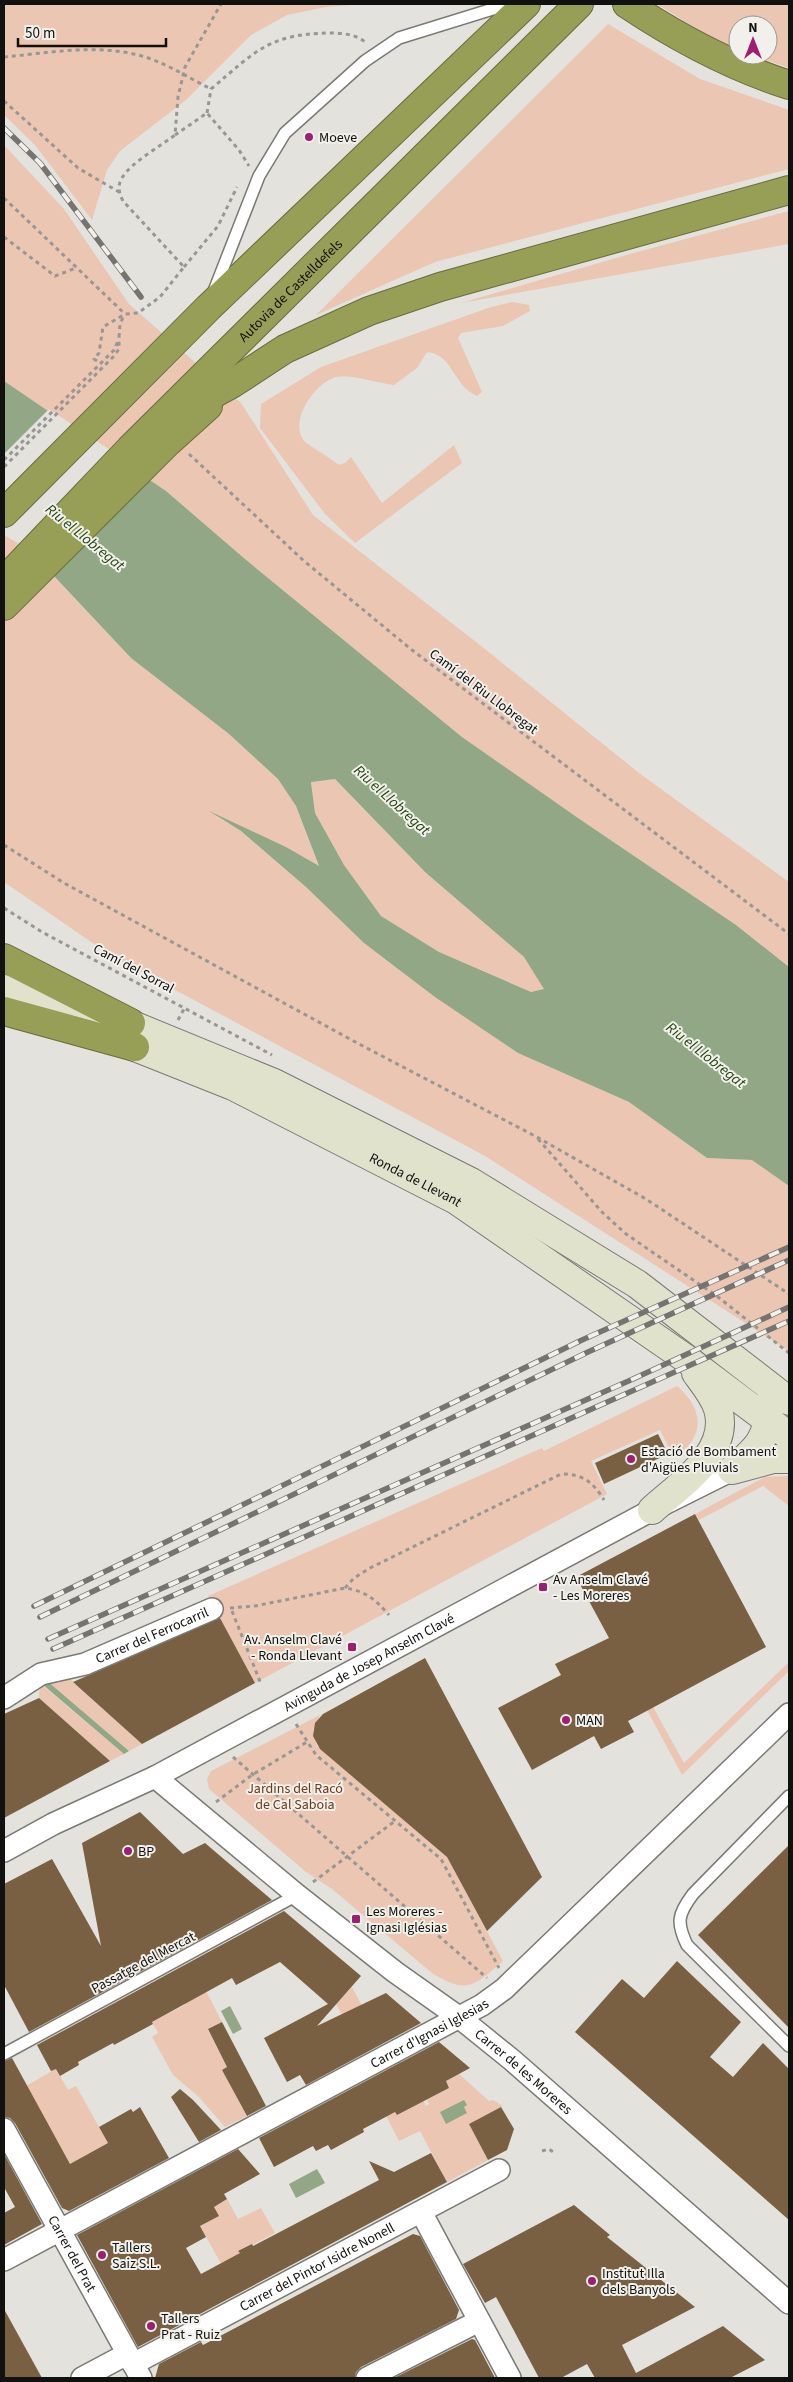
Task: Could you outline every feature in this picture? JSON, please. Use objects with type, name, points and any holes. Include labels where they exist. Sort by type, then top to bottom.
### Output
[{"type":"highway","points":[[4,513],[208,308],[526,4]]},
{"type":"highway","name":"Autovia de Castelldefels","points":[[4,582],[130,449],[579,4]]},
{"type":"highway","points":[[528,54],[586,4]]},
{"type":"highway","points":[[627,4],[662,27],[727,61],[789,84]]},
{"type":"highway","points":[[130,449],[187,408],[233,383],[302,340],[388,305],[449,285],[789,190]]},
{"type":"highway","points":[[4,606],[178,448],[233,383]]},
{"type":"highway","points":[[4,958],[133,1035]]},
{"type":"highway","points":[[4,1011],[133,1035]]},
{"type":"main road","name":"Ronda de Llevant","points":[[4,976],[133,1035],[456,1200],[685,1358],[779,1428]]},
{"type":"main road","name":"Ronda de Llevant","points":[[4,989],[274,1083],[471,1182],[638,1284],[766,1381],[789,1401]]},
{"type":"main road","points":[[652,1510],[710,1454],[718,1436],[720,1424],[716,1404],[685,1358]]},
{"type":"main road","points":[[732,1470],[757,1448],[763,1439],[779,1428],[766,1381]]},
{"type":"main road","points":[[732,1470],[773,1459],[789,1459]]},
{"type":"street","name":"Avinguda de Josep Anselm Clavé","points":[[4,1851],[53,1824],[155,1776],[652,1510],[732,1470]]},
{"type":"street","name":"Carrer del Ferrocarril","points":[[4,1698],[41,1674],[85,1664],[222,1609]]},
{"type":"street","name":"Carrer d'Ignasi Iglesias","points":[[4,2260],[460,2018],[504,1989],[789,1714]]},
{"type":"street","name":"Carrer de les Moreres","points":[[155,1776],[297,1895],[395,1972],[460,2018],[512,2060],[789,2303]]},
{"type":"street","name":"Carrer del Prat","points":[[4,2129],[134,2366]]},
{"type":"street","name":"Carrer del Pintor Isidre Nonell","points":[[82,2378],[134,2366],[499,2170]]},
{"type":"street","points":[[421,2212],[510,2378]]},
{"type":"street","points":[[367,2378],[479,2321]]},
{"type":"lane","points":[[208,308],[259,176],[285,132],[365,61],[399,38],[509,4]]},
{"type":"lane","points":[[789,1796],[693,1894],[682,1910],[679,1921],[681,1933],[687,1945],[789,2046]]},
{"type":"lane","name":"Passatge del Mercat","points":[[4,2054],[297,1895]]},
{"type":"path","points":[[175,136],[178,97],[183,75],[196,46],[221,4]]},
{"type":"path","points":[[119,192],[122,178],[129,170],[207,113],[211,89],[250,54],[276,40],[306,33],[341,33],[362,39],[376,54]]},
{"type":"path","points":[[4,57],[95,50],[138,55],[211,89]]},
{"type":"path","points":[[4,101],[78,168],[119,192],[123,201],[184,267]]},
{"type":"path","points":[[207,113],[239,150],[250,168]]},
{"type":"path","points":[[97,362],[94,359],[99,353],[103,327],[125,314],[138,313],[160,297],[218,226],[240,183]]},
{"type":"path","points":[[4,198],[125,314]]},
{"type":"path","points":[[4,237],[55,276],[76,268]]},
{"type":"path","points":[[4,467],[114,356],[119,349],[120,324],[125,314]]},
{"type":"path","points":[[4,460],[115,349],[119,337]]},
{"type":"path","name":"Camí del Riu Llobregat","points":[[178,448],[304,561],[412,650],[789,934]]},
{"type":"path","points":[[4,845],[64,883],[359,1044],[535,1136],[646,1200],[789,1294]]},
{"type":"path","name":"Camí del Sorral","points":[[4,908],[42,932],[256,1046]]},
{"type":"path","points":[[535,1136],[602,1212],[626,1234],[718,1297],[789,1353]]},
{"type":"path","points":[[345,1588],[354,1578],[370,1568],[561,1474],[575,1474],[586,1478],[595,1486],[604,1500]]},
{"type":"path","points":[[222,1609],[255,1606],[345,1588],[357,1589],[374,1597],[389,1615]]},
{"type":"path","points":[[222,1609],[234,1621],[261,1684]]},
{"type":"path","points":[[295,1721],[316,1755],[441,1859],[499,1969]]},
{"type":"path","points":[[216,1802],[252,1775],[307,1742]]},
{"type":"path","points":[[231,1755],[488,1979]]},
{"type":"path","points":[[313,1882],[395,1821]]},
{"type":"path","points":[[542,2152],[549,2148],[556,2154]]},
{"type":"green space","points":[[4,4],[365,4],[326,7],[287,15],[251,35],[186,100],[120,151],[107,170],[92,220],[35,145],[4,115]]},
{"type":"green space","points":[[657,4],[789,4],[789,68],[778,64],[778,15],[728,15],[728,45],[703,33]]},
{"type":"green space","points":[[608,24],[700,79],[789,110],[789,169],[435,262],[316,315]]},
{"type":"green space","points":[[4,145],[64,209],[129,304],[241,403],[313,515],[485,649],[639,773],[789,882],[789,967],[736,925],[462,737],[245,559],[166,491],[4,381]]},
{"type":"green space","points":[[789,211],[789,244],[461,303],[630,254]]},
{"type":"green space","points":[[512,302],[529,305],[530,311],[503,326],[461,333],[458,338],[482,392],[477,396],[462,385],[443,359],[436,354],[427,352],[417,368],[394,385],[357,378],[336,377],[320,386],[306,403],[299,423],[304,441],[339,465],[345,463],[351,457],[382,503],[454,445],[462,463],[355,543],[325,514],[260,428],[261,404],[321,367],[491,307]]},
{"type":"green space","points":[[4,532],[24,544],[131,658],[229,734],[278,779],[296,806],[319,867],[286,847],[214,815],[241,831],[306,887],[364,943],[518,1053],[629,1102],[707,1158],[752,1160],[789,1186],[789,1351],[485,1156],[110,955],[4,882]]},
{"type":"green space","points":[[335,779],[425,872],[524,957],[545,989],[531,992],[439,952],[381,916],[344,865],[315,813],[311,781]]},
{"type":"green space","points":[[677,1386],[692,1404],[698,1423],[692,1441],[674,1458],[660,1430],[591,1461],[607,1494],[255,1683],[208,1596],[542,1448],[544,1451]]},
{"type":"green space","points":[[789,1476],[789,1506],[763,1486],[699,1520],[695,1514],[765,1477]]},
{"type":"green space","points":[[789,1662],[789,1671],[682,1775],[647,1710],[653,1707],[684,1763]]},
{"type":"green space","points":[[68,1676],[142,1744],[129,1751],[46,1680],[42,1685],[124,1754],[110,1761],[39,1698],[40,1681]]},
{"type":"green space","name":"Jardins del Racó de Cal Saboia","points":[[320,1715],[313,1730],[317,1746],[447,1857],[503,1961],[477,1982],[470,1985],[454,1984],[432,1973],[332,1889],[306,1872],[209,1789],[207,1779],[211,1771]]},
{"type":"green space","points":[[195,1970],[222,2022],[208,2030],[227,2067],[222,2070],[247,2116],[225,2127],[199,2097],[173,2075],[152,2037],[158,2033],[152,2022],[185,2005],[175,1984]]},
{"type":"green space","points":[[352,1987],[382,2044],[363,2054],[336,2004]]},
{"type":"green space","points":[[60,2056],[58,2072],[68,2090],[76,2086],[108,2143],[83,2157],[90,2199],[26,2086],[52,2071],[47,2063]]},
{"type":"green space","points":[[400,2060],[426,2106],[429,2104],[427,2100],[449,2088],[446,2081],[459,2074],[489,2101],[493,2100],[503,2106],[469,2124],[488,2160],[447,2182],[420,2131],[399,2141],[383,2110],[391,2105],[397,2115],[407,2109],[385,2068]]},
{"type":"green space","points":[[227,2199],[238,2219],[261,2208],[275,2233],[239,2252],[257,2284],[238,2294],[200,2226],[218,2216],[214,2207]]},
{"type":"water","name":"Riu el Llobregat","points":[[4,381],[166,491],[245,559],[462,737],[736,925],[789,967],[789,1186],[752,1160],[707,1158],[629,1102],[518,1053],[435,997],[364,943],[306,887],[241,831],[209,811],[286,847],[319,866],[296,806],[278,779],[229,734],[131,658],[24,544],[4,532]],"holes":[[[335,779],[425,872],[524,957],[544,989],[531,992],[439,952],[381,916],[344,865],[315,813],[311,782]]]},
{"type":"water","points":[[46,1680],[129,1751],[124,1754],[42,1684]]},
{"type":"water","points":[[230,2006],[242,2029],[233,2034],[221,2011]]},
{"type":"water","points":[[464,2100],[467,2105],[464,2107],[467,2113],[446,2124],[440,2112]]},
{"type":"water","points":[[317,2169],[325,2183],[296,2198],[289,2184]]},
{"type":"pier","points":[[49,409],[149,476],[23,546],[4,535],[4,454]]},
{"type":"building","name":"Estació de Bombament d'Aigües Pluvials","points":[[658,1434],[668,1454],[604,1484],[595,1463]]},
{"type":"building","points":[[695,1514],[766,1647],[628,1721],[634,1732],[601,1749],[594,1736],[532,1770],[498,1708],[561,1675],[555,1664],[609,1638],[576,1577]]},
{"type":"building","points":[[220,1618],[255,1683],[142,1744],[73,1682]]},
{"type":"building","points":[[425,1658],[542,1877],[487,1931],[447,1857],[320,1749],[313,1736],[315,1723],[323,1714]]},
{"type":"building","points":[[39,1698],[110,1761],[4,1818],[4,1714]]},
{"type":"building","points":[[140,1812],[183,1854],[205,1843],[272,1900],[29,2032],[4,1985],[4,1884],[52,1859],[101,1946],[82,1843]]},
{"type":"building","points":[[789,1845],[789,2028],[698,1935]]},
{"type":"building","points":[[284,1911],[361,1976],[317,2026],[386,1993],[421,2023],[306,2085],[300,2075],[287,2082],[264,2038],[328,2004],[280,1962],[236,1985],[232,1978],[152,2022],[153,2024],[78,2062],[79,2065],[60,2076],[56,2069],[51,2071],[37,2045]]},
{"type":"building","points":[[677,1961],[741,2022],[710,2057],[733,2077],[763,2043],[789,2069],[789,2220],[575,2032],[622,1979],[644,1998]]},
{"type":"building","points":[[222,2022],[266,2106],[247,2116],[222,2070],[227,2067],[208,2029]]},
{"type":"building","points":[[439,2042],[470,2068],[446,2081],[449,2088],[397,2115],[395,2112],[363,2129],[364,2132],[331,2150],[328,2145],[316,2151],[313,2146],[274,2167],[259,2138]]},
{"type":"building","points":[[12,2058],[70,2164],[108,2143],[99,2127],[131,2109],[133,2112],[140,2107],[169,2158],[69,2211],[62,2208],[15,2123],[10,2118],[4,2117],[4,2061]]},
{"type":"building","points":[[180,2089],[221,2130],[199,2142],[171,2097]]},
{"type":"building","points":[[501,2107],[514,2129],[507,2150],[488,2160],[469,2124]]},
{"type":"building","points":[[238,2149],[260,2174],[224,2194],[227,2199],[214,2207],[219,2216],[200,2226],[206,2237],[186,2248],[201,2274],[240,2253],[238,2251],[252,2244],[253,2246],[379,2180],[369,2161],[394,2172],[431,2153],[447,2182],[138,2347],[77,2235]]},
{"type":"building","points":[[4,2154],[42,2224],[4,2245],[4,2213],[15,2207],[4,2187]]},
{"type":"building","points":[[574,2205],[610,2235],[607,2237],[695,2307],[622,2345],[636,2373],[723,2326],[765,2360],[730,2378],[595,2378],[587,2364],[561,2378],[539,2378],[496,2297],[485,2303],[463,2264]]},
{"type":"building","points":[[413,2234],[420,2236],[459,2310],[456,2319],[361,2367],[356,2372],[355,2378],[155,2378],[159,2364],[201,2342],[203,2345]]},
{"type":"building","points":[[4,2309],[42,2378],[4,2378]]},
{"type":"building","points":[[472,2339],[475,2340],[495,2378],[394,2378]]},
{"type":"railway","points":[[4,128],[40,163],[141,297]]},
{"type":"railway","points":[[34,1606],[582,1340],[789,1247]]},
{"type":"railway","points":[[40,1617],[588,1352],[789,1260]]},
{"type":"railway","points":[[48,1639],[633,1379],[789,1307]]},
{"type":"railway","points":[[53,1649],[789,1321]]},
{"type":"place","name":"Moeve","points":[[309,137]]},
{"type":"place","name":"Estació de Bombament d'Aigües Pluvials","points":[[631,1459]]},
{"type":"place","name":"Av Anselm Clavé - Les Moreres","points":[[543,1587]]},
{"type":"place","name":"Av. Anselm Clavé - Ronda Llevant","points":[[352,1647]]},
{"type":"place","name":"MAN","points":[[566,1720]]},
{"type":"place","name":"BP","points":[[128,1851]]},
{"type":"place","name":"Les Moreres - Ignasi Iglésias","points":[[356,1919]]},
{"type":"place","name":"Tallers Saiz S.L.","points":[[102,2255]]},
{"type":"place","name":"Institut Illa dels Banyols","points":[[592,2281]]},
{"type":"place","name":"Tallers Prat - Ruiz","points":[[151,2326]]}]
